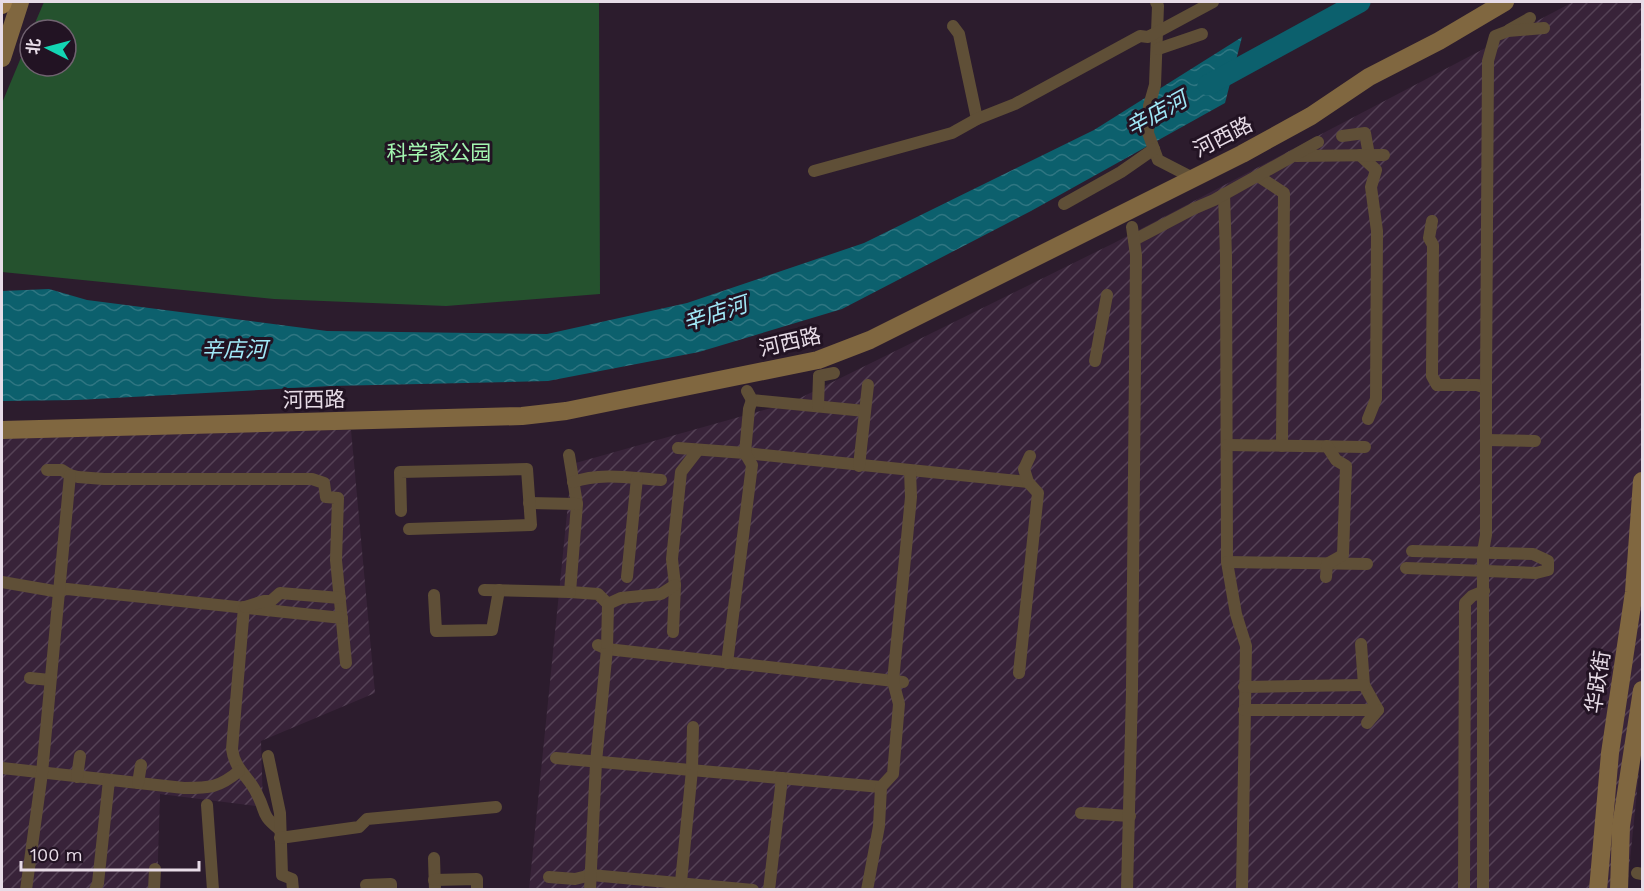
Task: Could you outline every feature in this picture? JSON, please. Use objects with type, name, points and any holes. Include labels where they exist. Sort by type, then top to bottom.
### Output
[{"type":"street","points":[[2,58],[20,2]]},
{"type":"street","points":[[1156,2],[1158,6],[1158,49],[1155,85],[1149,106],[1148,133],[1158,160],[1193,178]]},
{"type":"street","points":[[814,171],[952,133],[977,119],[1015,104],[1140,36],[1148,37],[1213,2]]},
{"type":"street","name":"河西路","points":[[2,430],[522,416],[566,411],[819,360],[870,340],[1193,178],[1311,116],[1370,77],[1439,41],[1505,2]]},
{"type":"street","points":[[1483,890],[1483,552],[1486,535],[1488,69],[1495,36],[1530,18]]},
{"type":"street","points":[[953,26],[958,34],[977,119]]},
{"type":"street","points":[[1508,31],[1544,28]]},
{"type":"street","points":[[1158,49],[1202,34]]},
{"type":"street","points":[[1342,136],[1365,133],[1365,155],[1376,170],[1371,187],[1377,231],[1376,399],[1368,419]]},
{"type":"street","points":[[1134,240],[1258,176],[1318,142]]},
{"type":"street","points":[[1064,204],[1121,172],[1154,149]]},
{"type":"street","points":[[1295,156],[1384,155]]},
{"type":"street","points":[[1258,176],[1284,193],[1282,446]]},
{"type":"street","points":[[1224,194],[1227,562],[1236,614],[1246,646],[1242,890]]},
{"type":"street","points":[[1432,221],[1430,238],[1433,245],[1432,376],[1437,385],[1478,385],[1486,388]]},
{"type":"street","points":[[1128,890],[1135,462],[1136,255],[1132,227]]},
{"type":"street","points":[[1095,361],[1107,295]]},
{"type":"street","points":[[818,406],[819,376],[834,373]]},
{"type":"street","points":[[859,466],[868,385]]},
{"type":"street","points":[[727,663],[752,465],[745,453],[750,396],[865,411]]},
{"type":"street","points":[[1486,440],[1535,441]]},
{"type":"street","points":[[1227,445],[1365,447]]},
{"type":"street","points":[[1327,446],[1336,460],[1346,466],[1343,555],[1327,564]]},
{"type":"street","points":[[678,448],[1028,482]]},
{"type":"street","points":[[673,632],[675,585],[672,559],[681,472],[698,450]]},
{"type":"street","points":[[569,455],[577,504],[570,592]]},
{"type":"street","points":[[1019,673],[1038,494],[1028,482],[1024,469],[1030,456]]},
{"type":"street","points":[[400,511],[400,472],[527,469],[531,525],[410,529]]},
{"type":"street","points":[[47,470],[62,470],[70,475],[104,479],[312,479],[324,483],[326,497],[338,498],[336,560],[346,663]]},
{"type":"street","points":[[867,890],[879,826],[881,787],[893,774],[911,498],[910,471]]},
{"type":"street","points":[[26,890],[42,773],[70,475]]},
{"type":"street","points":[[573,483],[588,477],[661,480]]},
{"type":"street","points":[[627,577],[638,478]]},
{"type":"street","name":"华跃街","points":[[1598,890],[1610,753],[1634,592],[1642,481]]},
{"type":"street","points":[[529,503],[577,504]]},
{"type":"street","points":[[1406,568],[1536,573],[1548,570],[1548,561],[1533,554],[1412,552]]},
{"type":"street","points":[[1227,562],[1367,564]]},
{"type":"street","points":[[1326,578],[1327,564]]},
{"type":"street","points":[[2,582],[59,590],[342,618]]},
{"type":"street","points":[[608,604],[621,598],[661,594],[675,585]]},
{"type":"street","points":[[484,590],[598,594],[608,604]]},
{"type":"street","points":[[434,595],[436,632],[492,630],[499,590]]},
{"type":"street","points":[[1464,890],[1465,603],[1472,596],[1484,591]]},
{"type":"street","points":[[244,607],[271,601],[280,593],[340,598]]},
{"type":"street","points":[[590,890],[602,647],[608,604]]},
{"type":"street","points":[[244,607],[232,749],[233,761],[257,793],[264,815],[280,834]]},
{"type":"street","points":[[1361,644],[1364,685],[1378,710]]},
{"type":"street","points":[[602,647],[898,681]]},
{"type":"street","points":[[30,678],[50,680]]},
{"type":"street","points":[[1244,687],[1364,685]]},
{"type":"street","points":[[1619,890],[1621,826],[1641,709],[1642,690]]},
{"type":"street","points":[[1244,710],[1378,710]]},
{"type":"street","points":[[1367,723],[1378,710]]},
{"type":"street","points":[[681,882],[692,770],[693,727]]},
{"type":"street","points":[[77,777],[80,756]]},
{"type":"street","points":[[268,756],[280,813],[282,875],[292,879],[293,890]]},
{"type":"street","points":[[556,758],[881,787]]},
{"type":"street","points":[[138,783],[141,765]]},
{"type":"street","points":[[2,768],[184,788],[212,788],[226,782],[239,771]]},
{"type":"street","points":[[769,890],[782,778]]},
{"type":"street","points":[[95,890],[98,883],[109,780]]},
{"type":"street","points":[[207,805],[204,820],[213,890]]},
{"type":"street","points":[[280,834],[359,828],[367,819],[496,807]]},
{"type":"street","points":[[1081,813],[1130,816]]},
{"type":"street","points":[[434,858],[435,885],[455,885],[477,879],[477,890]]},
{"type":"street","points":[[154,890],[155,869]]},
{"type":"street","points":[[549,877],[575,879],[591,875],[753,890]]},
{"type":"street","points":[[366,885],[391,884],[391,890]]},
{"type":"shaded area","points":[[1573,2],[1642,2],[1642,743],[1627,889],[529,890],[572,464],[792,402],[1114,243]]},
{"type":"shaded area","points":[[351,430],[375,693],[261,741],[263,807],[160,794],[157,889],[2,889],[2,432]]},
{"type":"green space","name":"科学家公园","points":[[44,2],[599,2],[600,294],[446,306],[274,299],[2,272],[2,103],[18,65],[18,78],[78,78],[78,18],[37,18]]},
{"type":"water","points":[[1242,37],[1225,103],[1031,211],[842,309],[699,352],[548,381],[331,386],[77,400],[2,401],[2,291],[49,289],[87,300],[327,331],[547,334],[687,303],[864,243],[1094,130]]},
{"type":"waterway","name":"辛店河","points":[[1208,85],[1360,2]]}]
